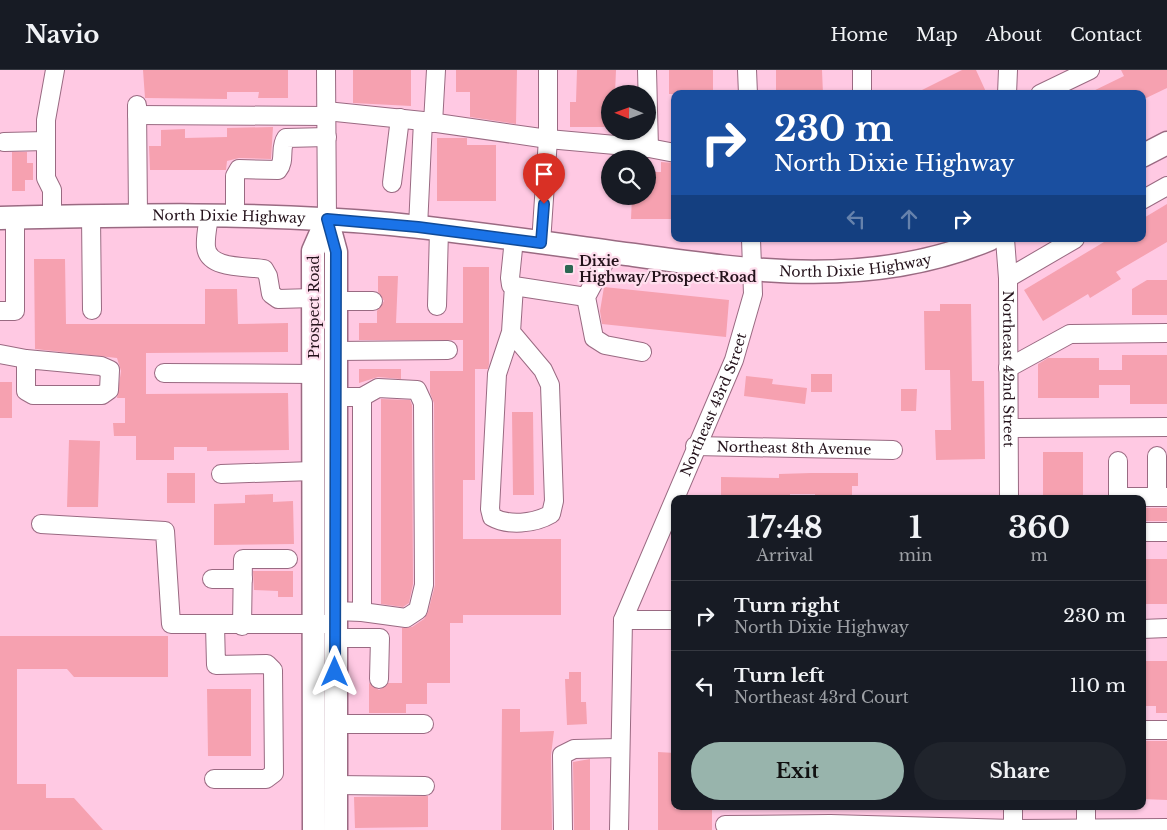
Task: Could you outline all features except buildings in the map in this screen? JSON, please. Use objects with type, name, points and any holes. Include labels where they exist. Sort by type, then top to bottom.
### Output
[{"type":"main road","points":[[1146,154],[1167,143]]},
{"type":"main road","name":"North Dixie Highway","points":[[7,218],[235,216],[327,219],[429,228],[752,271],[863,271],[924,260],[981,242]]},
{"type":"main road","name":"Prospect Road","points":[[314,830],[313,251],[327,219]]},
{"type":"main road","name":"Prospect Road","points":[[327,219],[336,252],[336,830]]},
{"type":"street","points":[[52,217],[52,190],[46,178],[46,120],[55,70]]},
{"type":"street","points":[[326,70],[327,219]]},
{"type":"street","points":[[436,70],[428,122],[429,228],[436,306]]},
{"type":"street","points":[[541,243],[548,139],[548,70]]},
{"type":"street","points":[[647,70],[649,148]]},
{"type":"street","points":[[747,70],[748,90]]},
{"type":"street","points":[[862,70],[862,90]]},
{"type":"street","points":[[1007,90],[1008,70]]},
{"type":"street","points":[[1048,90],[1090,70]]},
{"type":"street","points":[[138,216],[137,110],[326,113],[400,118],[548,139],[649,148],[671,152]]},
{"type":"street","points":[[392,183],[400,118]]},
{"type":"street","points":[[235,216],[235,176],[239,169],[278,170],[283,164],[283,142],[286,138],[327,138]]},
{"type":"street","points":[[4,142],[46,142]]},
{"type":"street","points":[[1146,198],[1167,186]]},
{"type":"street","points":[[91,216],[92,310]]},
{"type":"street","points":[[209,216],[206,248],[209,256],[223,265],[264,269],[268,276],[271,294],[278,299],[313,298]]},
{"type":"street","points":[[0,311],[15,311],[7,218]]},
{"type":"street","points":[[514,239],[511,285],[586,297]]},
{"type":"street","name":"Northeast 43rd Street","points":[[675,495],[734,360],[753,294],[751,242]]},
{"type":"street","name":"Northeast 42nd Street","points":[[1005,242],[1008,278],[1009,495]]},
{"type":"street","points":[[1008,278],[1070,242]]},
{"type":"street","points":[[610,252],[586,297],[594,338],[605,345],[642,352]]},
{"type":"street","points":[[512,332],[543,370],[550,385],[551,514],[545,518],[524,522],[502,522],[492,516],[490,509],[497,374],[512,332],[514,286]]},
{"type":"street","points":[[336,301],[373,301]]},
{"type":"street","points":[[1008,368],[1070,334],[1167,333]]},
{"type":"street","points":[[336,352],[448,350]]},
{"type":"street","points":[[0,354],[26,359],[101,366],[110,370],[109,390],[102,394],[33,395],[26,391],[26,359]]},
{"type":"street","points":[[164,373],[313,374]]},
{"type":"street","points":[[335,624],[362,612],[398,618],[412,616],[421,604],[424,575],[423,403],[421,394],[417,390],[409,388],[378,388],[362,397],[336,397]]},
{"type":"street","points":[[362,397],[362,612]]},
{"type":"street","points":[[1009,428],[1167,427]]},
{"type":"street","name":"Northeast 8th Avenue","points":[[695,446],[893,450]]},
{"type":"street","points":[[1146,497],[1162,497],[1157,456]]},
{"type":"street","points":[[1118,461],[1118,495]]},
{"type":"street","points":[[221,474],[313,471]]},
{"type":"street","name":"Northeast 43rd Street","points":[[619,830],[619,748],[623,620],[671,504]]},
{"type":"street","points":[[335,507],[362,507]]},
{"type":"street","points":[[41,524],[164,531],[171,624],[242,626],[335,624],[380,638],[380,679]]},
{"type":"street","points":[[1146,532],[1167,532]]},
{"type":"street","points":[[242,626],[243,559],[288,559]]},
{"type":"street","points":[[212,579],[243,579]]},
{"type":"street","points":[[623,620],[671,620]]},
{"type":"street","points":[[214,779],[266,780],[274,773],[273,670],[266,664],[216,665],[215,625]]},
{"type":"street","points":[[1146,628],[1167,628]]},
{"type":"street","points":[[335,724],[424,724]]},
{"type":"street","points":[[1146,730],[1167,730]]},
{"type":"street","points":[[563,830],[562,755],[574,748],[619,748]]},
{"type":"street","points":[[335,785],[425,786]]},
{"type":"street","points":[[1013,810],[1013,830]]},
{"type":"street","points":[[1086,810],[1086,828]]},
{"type":"street","points":[[725,825],[830,824],[1013,830],[1167,828]]},
{"type":"place","name":"Dixie Highway/Prospect Road","points":[[569,269]]},
{"type":"route","points":[[335,672],[336,252],[327,219],[418,227],[541,243],[544,204]]}]
